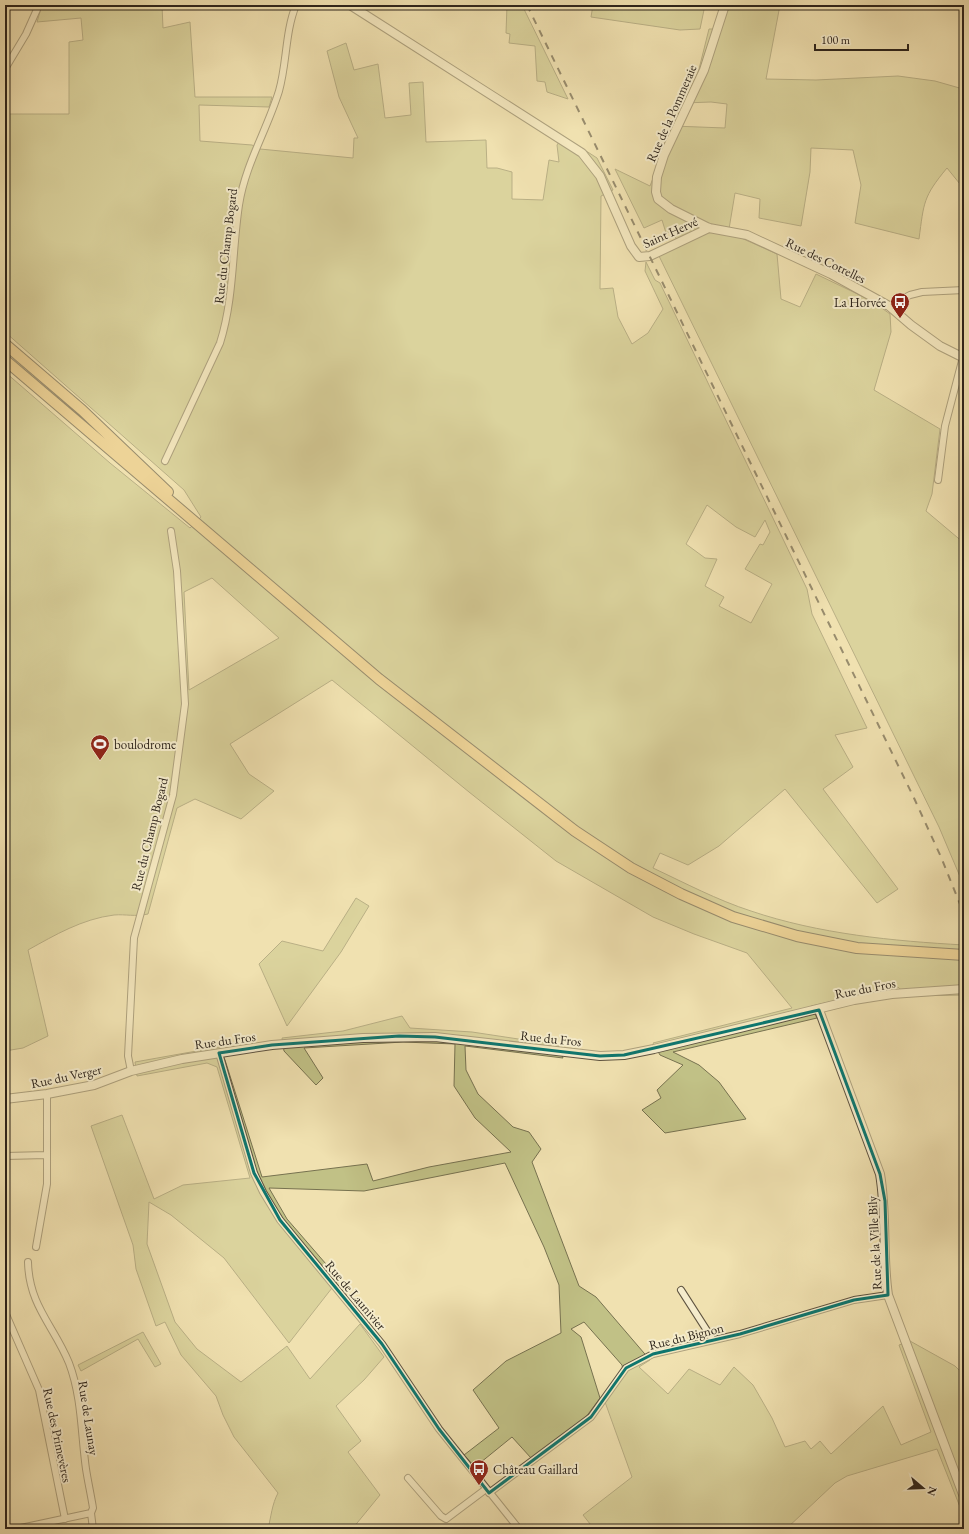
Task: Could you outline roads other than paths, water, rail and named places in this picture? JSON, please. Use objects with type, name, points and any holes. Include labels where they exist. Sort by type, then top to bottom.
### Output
[{"type":"highway","points":[[5,339],[14,352]]},
{"type":"highway","points":[[5,344],[82,410],[200,525]]},
{"type":"highway","points":[[5,360],[38,390],[200,525],[379,679],[575,830],[631,868],[681,894],[733,917],[797,936],[857,948],[964,954]]},
{"type":"highway","points":[[5,365],[38,390]]},
{"type":"street","points":[[5,69],[26,34],[39,5]]},
{"type":"street","name":"Rue du Champ Bogard","points":[[165,461],[220,343],[226,325],[239,205],[243,184],[279,91],[290,23],[296,5]]},
{"type":"street","name":"Saint Hervé","points":[[350,5],[577,149],[591,162],[600,176],[636,256],[641,258],[650,256],[709,228]]},
{"type":"street","name":"Rue de la Pommeraie","points":[[709,228],[671,209],[658,199],[657,184],[664,155],[704,70],[725,5]]},
{"type":"street","name":"Rue des Cotrelles","points":[[709,228],[747,235],[831,274],[889,306],[911,325],[940,346],[963,358]]},
{"type":"street","points":[[889,306],[910,295],[922,292],[964,290]]},
{"type":"street","points":[[938,480],[945,426],[963,358]]},
{"type":"street","name":"Rue du Champ Bogard","points":[[131,1071],[128,1056],[134,938],[173,795],[185,704],[177,571],[171,531]]},
{"type":"street","name":"Rue du Fros","points":[[131,1071],[182,1059],[272,1045],[399,1036],[434,1037],[600,1056],[624,1055],[819,1010],[854,1000],[892,994],[964,989]]},
{"type":"street","name":"Rue de la Ville Bily","points":[[819,1010],[880,1174],[885,1201],[885,1276],[888,1295],[964,1497]]},
{"type":"street","name":"Rue de Launivier","points":[[219,1053],[254,1173],[263,1192],[280,1220],[382,1344],[439,1429],[519,1529]]},
{"type":"street","name":"Rue du Verger","points":[[5,1099],[47,1094],[94,1085],[131,1071]]},
{"type":"street","points":[[36,1247],[47,1184],[47,1094]]},
{"type":"street","points":[[5,1156],[47,1156]]},
{"type":"street","name":"Rue de Launay","points":[[28,1262],[33,1296],[69,1363],[78,1398],[86,1468],[93,1508],[91,1513],[92,1529]]},
{"type":"street","points":[[680,1290],[713,1340]]},
{"type":"street","name":"Rue du Bignon","points":[[408,1478],[441,1516],[446,1519],[488,1491],[591,1417],[626,1368],[653,1354],[740,1334],[854,1300],[888,1295]]},
{"type":"street","name":"Rue des Primevères","points":[[5,1312],[39,1390],[65,1519]]},
{"type":"street","points":[[16,1529],[91,1513]]},
{"type":"railway","points":[[527,5],[914,798],[941,857],[964,914]]},
{"type":"place","name":"La Horvée","points":[[900,319]]},
{"type":"place","name":"boulodrome","points":[[100,761]]},
{"type":"place","name":"Château Gaillard","points":[[479,1486]]}]
